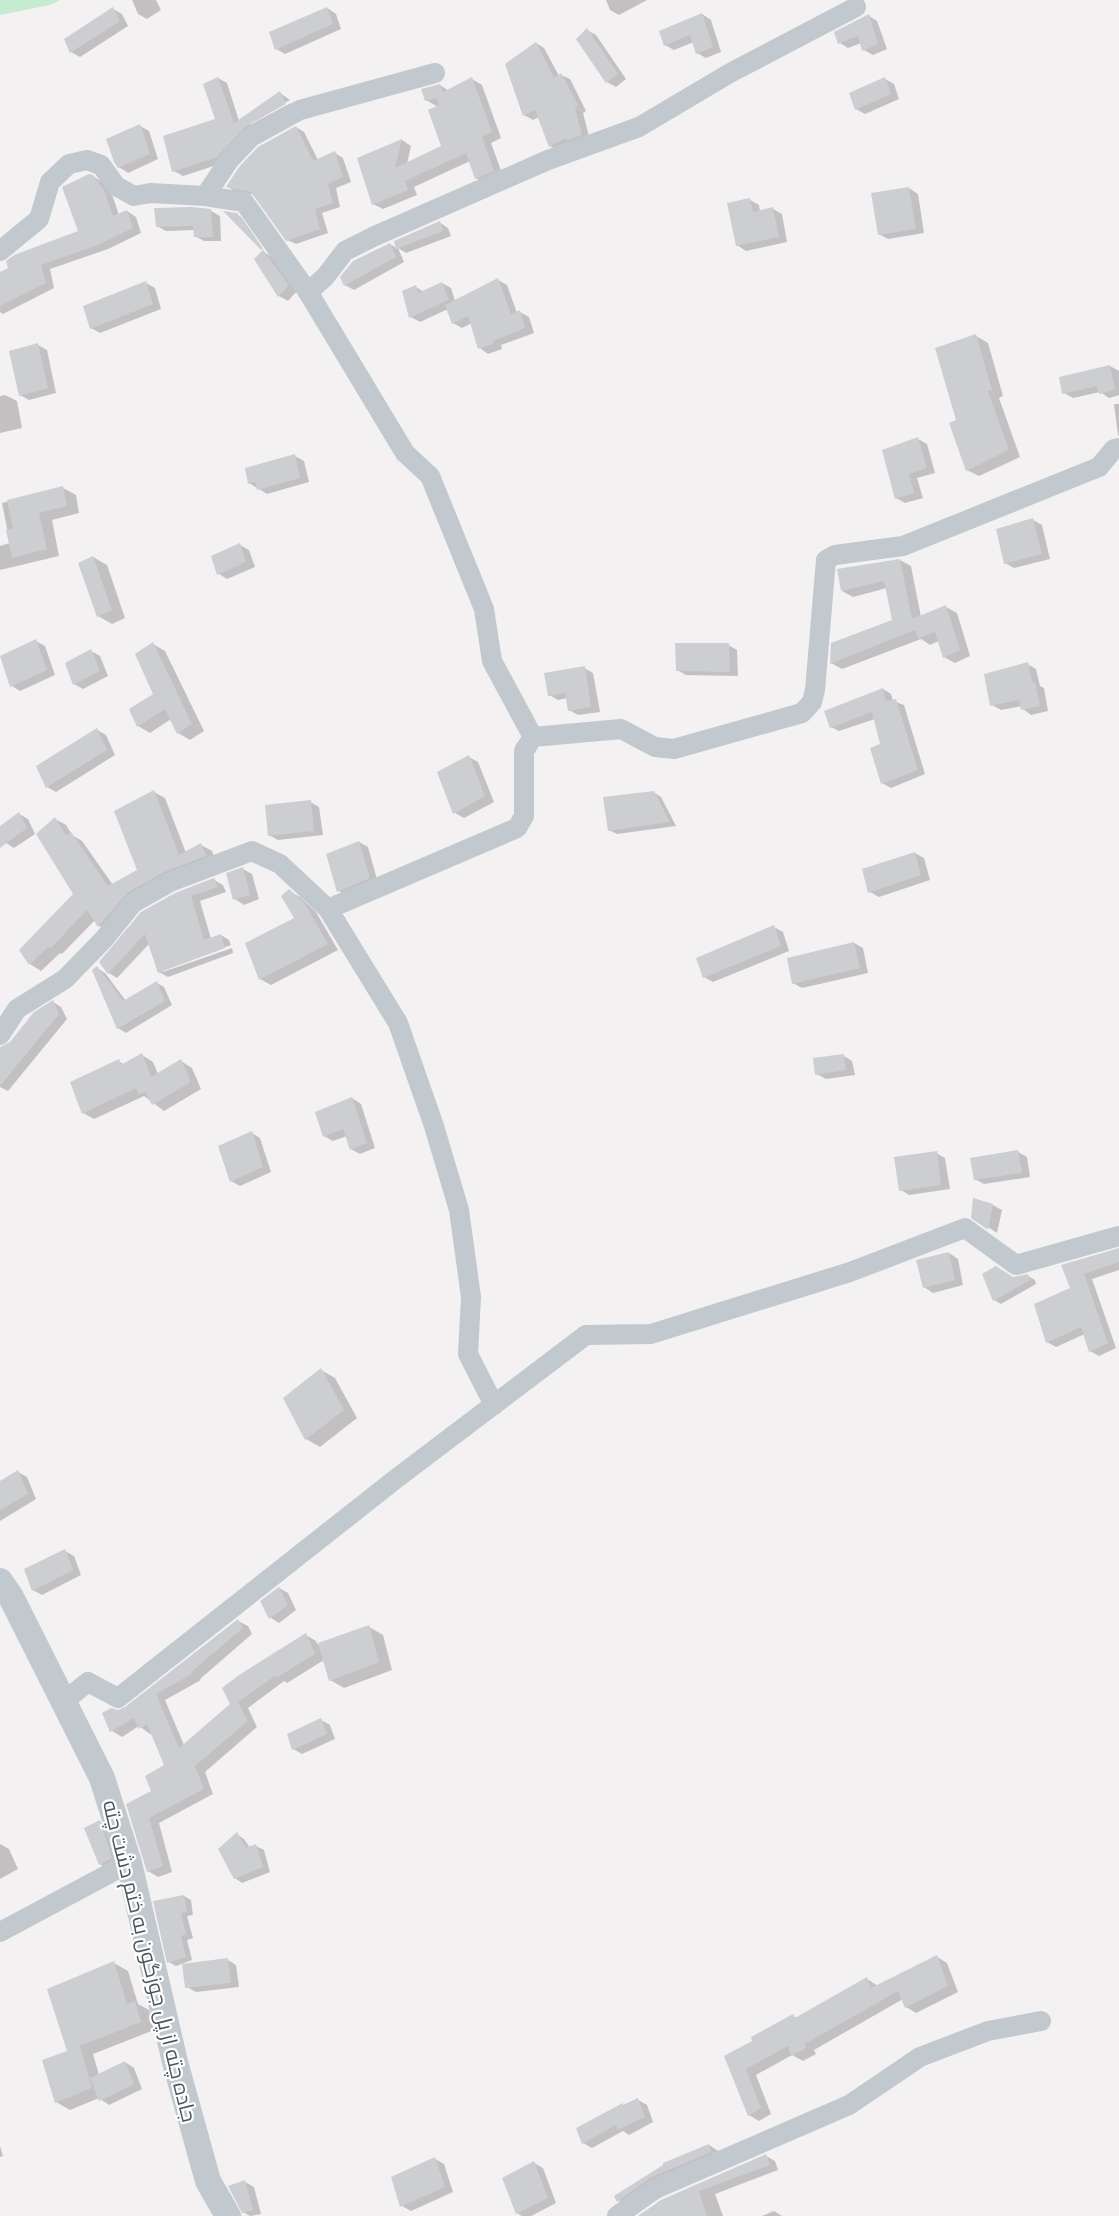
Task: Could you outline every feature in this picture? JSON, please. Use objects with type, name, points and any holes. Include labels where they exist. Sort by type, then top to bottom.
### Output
[{"type":"street","points":[[308,292],[325,277],[345,251],[548,160],[639,127],[730,73],[856,7]]},
{"type":"street","points":[[205,196],[230,159],[251,137],[300,110],[435,73]]},
{"type":"street","points":[[0,251],[39,219],[50,182],[69,164],[87,160],[101,165],[116,186],[134,196],[150,193],[205,196],[244,202],[308,292],[405,453],[430,476],[484,609],[492,661],[533,737]]},
{"type":"street","points":[[533,737],[621,729],[655,747],[674,749],[802,713],[812,702],[815,690],[826,560],[836,555],[903,546],[1099,467],[1114,448],[1119,448]]},
{"type":"street","points":[[328,909],[517,828],[524,816],[524,751],[533,737]]},
{"type":"street","points":[[0,1035],[17,1009],[65,980],[104,939],[133,903],[170,882],[252,851],[280,864],[328,909],[398,1023],[434,1126],[459,1210],[471,1297],[468,1354],[494,1405]]},
{"type":"street","points":[[63,1702],[88,1682],[118,1698],[397,1478],[586,1335],[651,1334],[850,1272],[965,1228],[1016,1265],[1119,1236]]},
{"type":"street","name":"جاده چته از پل جوزگون به ختم دشت چته","points":[[0,1581],[11,1597],[102,1778],[129,1863],[175,2062],[208,2181],[228,2216]]},
{"type":"street","points":[[0,1932],[129,1863]]},
{"type":"street","points":[[617,2216],[656,2189],[849,2105],[921,2057],[988,2031],[1041,2021]]},
{"type":"green space","points":[[0,0],[60,0],[50,5],[0,15]]},
{"type":"building","points":[[113,7],[120,21],[70,53],[64,39]]},
{"type":"building","points":[[327,7],[333,24],[275,50],[269,32]]},
{"type":"building","points":[[702,13],[713,47],[696,54],[690,35],[664,46],[659,31]]},
{"type":"building","points":[[869,14],[878,44],[862,51],[858,36],[838,44],[834,32]]},
{"type":"building","points":[[587,28],[618,74],[606,83],[576,39]]},
{"type":"building","points":[[536,42],[554,78],[561,73],[578,105],[575,108],[582,135],[566,141],[566,138],[549,147],[535,110],[523,116],[505,64]]},
{"type":"building","points":[[218,77],[234,123],[280,91],[286,104],[245,127],[217,157],[172,172],[163,136],[215,119],[203,84]]},
{"type":"building","points":[[472,77],[492,132],[482,137],[494,171],[475,179],[466,153],[405,181],[408,190],[372,205],[357,158],[402,139],[395,168],[441,146],[428,110],[439,105],[437,98],[425,101],[421,89],[440,84],[443,92]]},
{"type":"building","points":[[885,77],[891,94],[855,110],[849,93]]},
{"type":"building","points":[[140,124],[150,154],[118,168],[106,139]]},
{"type":"building","points":[[296,126],[313,161],[335,151],[343,177],[328,184],[333,203],[315,209],[320,229],[286,241],[251,192],[226,187],[239,167],[258,147]]},
{"type":"building","points":[[89,174],[93,175],[104,190],[113,216],[127,210],[133,228],[98,245],[41,265],[46,283],[0,306],[0,272],[8,268],[6,261],[14,255],[78,231],[62,187]]},
{"type":"building","points":[[909,187],[916,229],[878,235],[871,193]]},
{"type":"building","points":[[750,198],[753,212],[773,207],[779,237],[736,246],[727,203]]},
{"type":"building","points":[[154,208],[211,209],[213,237],[194,237],[193,226],[156,227]]},
{"type":"building","points":[[223,211],[237,213],[263,249],[261,250]]},
{"type":"building","points":[[440,221],[443,231],[396,249],[394,241]]},
{"type":"building","points":[[390,243],[396,257],[344,286],[340,277],[353,261]]},
{"type":"building","points":[[263,250],[289,285],[278,297],[254,259]]},
{"type":"building","points":[[498,278],[511,314],[520,310],[525,328],[478,349],[468,316],[452,324],[445,305]]},
{"type":"building","points":[[146,281],[153,304],[90,329],[83,306]]},
{"type":"building","points":[[442,282],[449,300],[409,318],[402,291],[416,285],[418,293]]},
{"type":"building","points":[[976,334],[992,390],[988,391],[1009,450],[966,471],[949,423],[956,420],[935,348]]},
{"type":"building","points":[[38,343],[48,388],[19,396],[9,351]]},
{"type":"building","points":[[1110,365],[1115,390],[1099,394],[1097,386],[1062,394],[1059,377]]},
{"type":"building","points":[[918,437],[927,468],[909,474],[914,493],[895,499],[882,450]]},
{"type":"building","points":[[295,454],[300,478],[257,490],[255,482],[248,484],[245,468]]},
{"type":"building","points":[[63,486],[67,506],[39,513],[47,549],[12,558],[6,530],[13,528],[7,500]]},
{"type":"building","points":[[1033,518],[1042,554],[1004,564],[996,529]]},
{"type":"building","points":[[240,543],[246,562],[217,575],[211,556]]},
{"type":"building","points":[[93,556],[112,610],[97,617],[78,563]]},
{"type":"building","points":[[900,559],[912,619],[946,605],[960,650],[943,658],[935,632],[918,639],[915,630],[830,664],[831,643],[892,620],[884,581],[841,591],[837,569]]},
{"type":"building","points":[[36,639],[47,670],[10,687],[0,656]]},
{"type":"building","points":[[153,642],[192,724],[177,734],[165,709],[137,727],[129,709],[153,694],[135,654]]},
{"type":"building","points":[[675,643],[729,643],[730,672],[676,671]]},
{"type":"building","points":[[91,649],[100,671],[73,685],[65,663]]},
{"type":"building","points":[[1028,662],[1040,706],[1021,710],[1019,700],[990,706],[984,674]]},
{"type":"building","points":[[585,666],[591,707],[568,711],[565,693],[548,696],[544,673]]},
{"type":"building","points":[[883,688],[886,701],[896,699],[918,770],[881,784],[870,748],[880,744],[872,712],[830,728],[824,711]]},
{"type":"building","points":[[97,728],[107,750],[46,788],[36,766]]},
{"type":"building","points":[[469,755],[485,796],[453,814],[437,772]]},
{"type":"building","points":[[154,790],[179,855],[201,843],[206,856],[166,871],[127,893],[98,927],[87,910],[50,949],[48,947],[29,965],[19,950],[73,894],[36,834],[55,817],[66,835],[71,832],[108,886],[137,870],[114,811]]},
{"type":"building","points":[[654,791],[670,822],[608,831],[603,797]]},
{"type":"building","points":[[311,800],[314,831],[268,836],[265,805]]},
{"type":"building","points":[[19,812],[27,828],[0,848],[0,826]]},
{"type":"building","points":[[359,841],[370,878],[337,892],[326,854]]},
{"type":"building","points":[[915,852],[921,875],[868,893],[862,869]]},
{"type":"building","points":[[243,867],[250,895],[233,900],[226,873]]},
{"type":"building","points":[[214,878],[218,887],[191,896],[204,940],[221,934],[225,948],[158,973],[145,934],[108,974],[99,962],[141,912],[175,893]]},
{"type":"building","points":[[289,889],[305,904],[328,944],[259,980],[245,943],[294,918],[281,896]]},
{"type":"building","points":[[774,925],[781,946],[703,978],[696,958]]},
{"type":"building","points":[[854,942],[860,968],[792,984],[787,958]]},
{"type":"building","points":[[97,966],[123,1001],[157,981],[165,1001],[117,1029],[92,970]]},
{"type":"building","points":[[53,1000],[59,1014],[0,1086],[0,1047],[10,1042],[34,1012]]},
{"type":"building","points":[[142,1053],[151,1077],[181,1059],[191,1082],[152,1105],[145,1091],[139,1095],[136,1088],[82,1114],[70,1082],[119,1059],[121,1065]]},
{"type":"building","points":[[844,1054],[846,1070],[815,1075],[813,1058]]},
{"type":"building","points":[[352,1097],[367,1143],[350,1150],[343,1129],[323,1137],[315,1112]]},
{"type":"building","points":[[252,1131],[263,1167],[230,1182],[218,1146]]},
{"type":"building","points":[[1018,1150],[1022,1173],[974,1180],[970,1158]]},
{"type":"building","points":[[937,1151],[941,1185],[899,1191],[894,1157]]},
{"type":"building","points":[[973,1198],[993,1204],[988,1230],[971,1218]]},
{"type":"building","points":[[1119,1248],[1119,1262],[1084,1274],[1108,1343],[1089,1352],[1081,1327],[1046,1343],[1034,1304],[1070,1288],[1061,1265]]},
{"type":"building","points":[[949,1252],[955,1280],[923,1288],[916,1260]]},
{"type":"building","points":[[996,1266],[1013,1277],[1028,1274],[1030,1280],[993,1301],[982,1274]]},
{"type":"building","points":[[321,1368],[344,1410],[305,1440],[283,1398]]},
{"type":"building","points":[[18,1470],[28,1494],[0,1510],[0,1481]]},
{"type":"building","points":[[65,1549],[73,1570],[32,1591],[24,1569]]},
{"type":"building","points":[[279,1587],[288,1605],[269,1619],[260,1601]]},
{"type":"building","points":[[238,1619],[243,1628],[191,1672],[192,1674],[156,1694],[179,1748],[230,1704],[222,1688],[239,1675],[306,1633],[315,1654],[276,1678],[275,1676],[238,1702],[248,1721],[195,1766],[204,1789],[149,1818],[163,1866],[147,1872],[126,1804],[151,1791],[145,1776],[164,1765],[147,1724],[139,1729],[134,1718],[110,1732],[102,1713],[111,1708],[118,1710],[125,1707]]},
{"type":"building","points":[[369,1625],[379,1662],[329,1681],[318,1643]]},
{"type":"building","points":[[321,1718],[327,1734],[292,1750],[287,1734]]},
{"type":"building","points":[[100,1820],[112,1858],[99,1865],[84,1828]]},
{"type":"building","points":[[237,1832],[246,1848],[256,1844],[263,1867],[234,1879],[218,1849]]},
{"type":"building","points":[[184,1895],[187,1912],[181,1913],[186,1934],[181,1936],[186,1957],[167,1963],[153,1901]]},
{"type":"building","points":[[937,1955],[948,1986],[905,2008],[898,1991],[805,2044],[806,2048],[791,2056],[788,2046],[746,2069],[761,2108],[748,2116],[724,2056],[752,2041],[751,2037],[793,2014],[795,2018],[867,1977],[871,1988]]},
{"type":"building","points":[[228,1958],[231,1983],[185,1988],[182,1964]]},
{"type":"building","points":[[114,1961],[127,2004],[135,2001],[141,2022],[80,2046],[92,2088],[55,2103],[42,2060],[67,2051],[47,1989]]},
{"type":"building","points":[[125,2061],[134,2084],[99,2101],[90,2078]]},
{"type":"building","points":[[638,2098],[645,2117],[618,2130],[616,2125],[582,2144],[576,2128],[623,2103],[623,2105]]},
{"type":"building","points":[[709,2144],[711,2152],[650,2178],[617,2202],[614,2196],[663,2163]]},
{"type":"building","points":[[766,2154],[770,2165],[699,2191],[707,2216],[638,2216],[661,2200]]},
{"type":"building","points":[[435,2157],[445,2187],[400,2207],[391,2177]]},
{"type":"building","points":[[534,2161],[548,2198],[516,2214],[502,2178]]},
{"type":"building","points":[[245,2180],[253,2210],[242,2213],[228,2186]]}]
